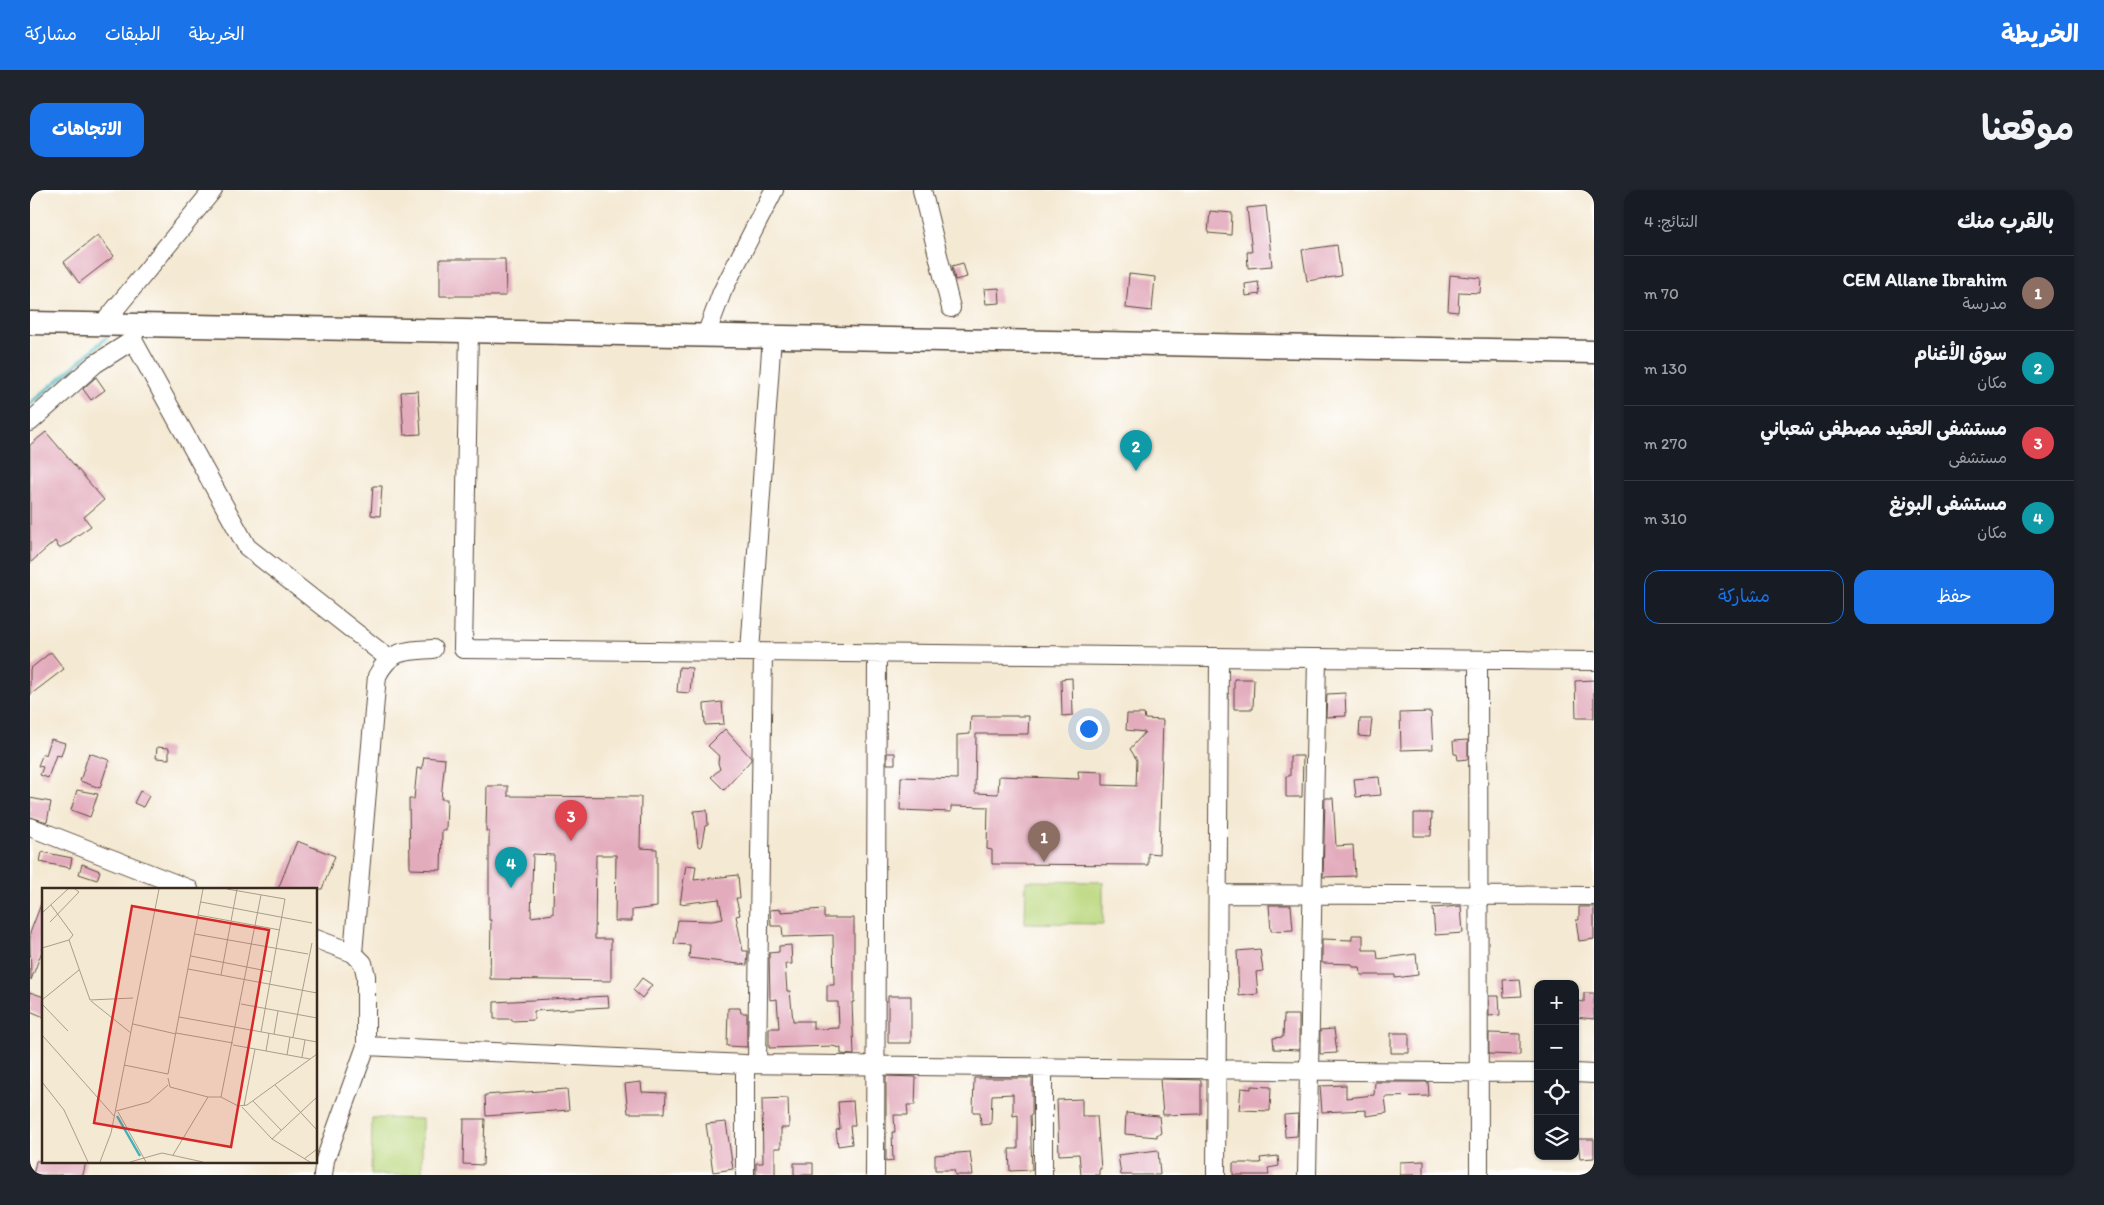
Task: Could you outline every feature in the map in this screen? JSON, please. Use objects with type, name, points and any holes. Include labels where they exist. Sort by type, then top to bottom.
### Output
[{"type":"main road","points":[[30,323],[102,325],[134,332],[469,331],[1594,352]]},
{"type":"street","points":[[102,325],[212,190]]},
{"type":"street","points":[[706,335],[722,292],[774,190]]},
{"type":"street","points":[[922,190],[951,308]]},
{"type":"street","points":[[469,331],[463,649],[1594,661]]},
{"type":"street","points":[[30,422],[134,332],[247,548],[388,658]]},
{"type":"street","points":[[745,1175],[751,1064],[756,652],[772,336]]},
{"type":"street","points":[[354,953],[377,676],[388,658],[402,652],[433,648]]},
{"type":"street","points":[[875,1175],[878,653]]},
{"type":"street","points":[[1216,1175],[1219,657]]},
{"type":"street","points":[[1307,1175],[1317,658]]},
{"type":"street","points":[[1478,660],[1479,1175]]},
{"type":"street","points":[[30,827],[185,888]]},
{"type":"street","points":[[1218,894],[1594,896]]},
{"type":"street","points":[[318,939],[354,953],[363,963],[366,976],[366,1046],[324,1160],[323,1175]]},
{"type":"street","points":[[366,1046],[751,1064],[1534,1073]]},
{"type":"street","points":[[1043,1067],[1043,1175]]},
{"type":"street","points":[[1579,1074],[1594,1074]]},
{"type":"green space","points":[[1026,881],[1103,882],[1103,924],[1025,923]]},
{"type":"green space","points":[[372,1118],[422,1119],[422,1175],[371,1175]]},
{"type":"building","points":[[1266,206],[1272,266],[1248,268],[1247,252],[1252,252],[1247,208]]},
{"type":"building","points":[[1210,211],[1232,213],[1231,235],[1208,233]]},
{"type":"building","points":[[98,235],[114,256],[79,283],[64,262]]},
{"type":"building","points":[[1337,245],[1341,276],[1307,281],[1302,250]]},
{"type":"building","points":[[440,259],[505,259],[506,296],[440,296]]},
{"type":"building","points":[[963,263],[967,277],[955,280],[952,266]]},
{"type":"building","points":[[1129,274],[1155,277],[1152,311],[1126,308]]},
{"type":"building","points":[[1450,275],[1481,278],[1480,293],[1459,292],[1458,312],[1448,311]]},
{"type":"building","points":[[1258,282],[1260,294],[1246,296],[1245,284]]},
{"type":"building","points":[[999,288],[1000,303],[986,304],[984,289]]},
{"type":"building","points":[[96,377],[105,390],[91,400],[83,389]]},
{"type":"building","points":[[418,391],[421,434],[404,435],[401,392]]},
{"type":"building","points":[[46,432],[104,500],[84,517],[91,526],[71,540],[71,542],[59,548],[55,541],[30,563],[30,445]]},
{"type":"building","points":[[373,486],[382,486],[380,516],[371,515]]},
{"type":"building","points":[[51,652],[64,669],[30,695],[30,669]]},
{"type":"building","points":[[679,667],[692,668],[690,693],[677,692]]},
{"type":"building","points":[[1072,678],[1073,715],[1062,716],[1061,679]]},
{"type":"building","points":[[1234,679],[1254,679],[1253,709],[1234,709]]},
{"type":"building","points":[[1594,680],[1594,718],[1576,718],[1575,681]]},
{"type":"building","points":[[1345,693],[1346,716],[1326,717],[1327,694]]},
{"type":"building","points":[[722,702],[724,724],[705,725],[704,704]]},
{"type":"building","points":[[1431,712],[1433,749],[1401,750],[1400,713]]},
{"type":"building","points":[[1127,714],[1144,714],[1145,719],[1163,720],[1159,854],[1148,853],[1148,865],[992,864],[992,850],[987,849],[988,807],[951,806],[951,812],[900,810],[901,777],[957,779],[957,735],[970,734],[971,716],[1029,716],[1028,734],[976,734],[975,793],[998,794],[999,776],[1079,779],[1078,771],[1103,772],[1103,785],[1136,786],[1137,760],[1130,749],[1145,732],[1126,730]]},
{"type":"building","points":[[1360,719],[1372,719],[1370,737],[1359,736]]},
{"type":"building","points":[[725,729],[751,760],[724,790],[711,777],[720,769],[718,763],[719,756],[708,746]]},
{"type":"building","points":[[51,739],[65,743],[61,756],[56,755],[48,778],[40,775],[43,767],[38,766],[43,753],[46,755]]},
{"type":"building","points":[[1468,740],[1468,759],[1458,760],[1457,754],[1454,754],[1453,741]]},
{"type":"building","points":[[157,747],[169,748],[169,759],[156,758]]},
{"type":"building","points":[[89,753],[109,760],[100,788],[80,781]]},
{"type":"building","points":[[887,753],[895,753],[895,764],[887,764]]},
{"type":"building","points":[[1290,756],[1303,756],[1302,797],[1286,797],[1286,776],[1290,776]]},
{"type":"building","points":[[424,757],[445,759],[441,799],[447,799],[446,830],[442,830],[441,870],[410,869],[409,799],[414,799],[417,768],[422,769]]},
{"type":"building","points":[[1379,777],[1381,795],[1356,797],[1354,779]]},
{"type":"building","points":[[487,786],[508,786],[508,796],[641,797],[640,848],[657,849],[657,907],[632,910],[632,921],[615,921],[616,855],[596,855],[595,939],[611,939],[611,981],[490,979],[489,831],[486,831]],"holes":[[[533,854],[554,855],[553,914],[531,917]]]},
{"type":"building","points":[[77,790],[98,794],[90,817],[71,810]]},
{"type":"building","points":[[140,791],[149,796],[143,807],[134,803]]},
{"type":"building","points":[[30,798],[51,802],[47,822],[30,817]]},
{"type":"building","points":[[1325,798],[1333,798],[1336,846],[1353,845],[1355,876],[1323,877]]},
{"type":"building","points":[[707,810],[708,825],[705,826],[701,847],[698,846],[694,811]]},
{"type":"building","points":[[1414,813],[1432,813],[1431,836],[1414,836]]},
{"type":"building","points":[[297,841],[335,856],[322,889],[278,888]]},
{"type":"building","points":[[42,852],[72,858],[70,868],[40,862]]},
{"type":"building","points":[[82,864],[100,871],[97,880],[79,874]]},
{"type":"building","points":[[686,865],[696,866],[694,880],[738,875],[740,898],[736,898],[740,915],[736,916],[743,951],[748,951],[747,965],[689,958],[690,945],[674,944],[678,920],[712,921],[723,919],[719,899],[680,904]]},
{"type":"building","points":[[42,902],[42,951],[31,980],[30,933]]},
{"type":"building","points":[[1269,905],[1291,905],[1293,930],[1271,931]]},
{"type":"building","points":[[1461,906],[1463,933],[1435,935],[1433,908]]},
{"type":"building","points":[[1579,907],[1594,907],[1594,939],[1579,941],[1576,920],[1579,920]]},
{"type":"building","points":[[781,909],[781,912],[824,909],[824,918],[854,918],[854,1002],[852,1002],[854,1055],[841,1054],[841,1048],[832,1046],[769,1048],[769,1028],[779,1028],[777,999],[770,1000],[769,953],[779,952],[779,946],[791,945],[792,964],[785,964],[787,991],[790,991],[793,1021],[813,1021],[813,1029],[839,1028],[838,1002],[827,1002],[827,985],[834,985],[833,935],[783,937],[782,926],[771,926],[770,910]]},
{"type":"building","points":[[1352,935],[1363,935],[1363,950],[1377,950],[1378,959],[1416,954],[1418,975],[1395,978],[1395,975],[1361,975],[1360,967],[1353,967],[1352,964],[1322,963],[1322,939],[1352,940]]},
{"type":"building","points":[[1260,949],[1263,971],[1256,972],[1258,994],[1239,996],[1237,951]]},
{"type":"building","points":[[642,978],[652,985],[642,998],[633,990]]},
{"type":"building","points":[[1520,979],[1522,996],[1504,997],[1503,980]]},
{"type":"building","points":[[30,992],[42,996],[42,1016],[30,1011]]},
{"type":"building","points":[[1584,993],[1594,993],[1594,1019],[1579,1017],[1579,1001],[1584,1002]]},
{"type":"building","points":[[608,996],[609,1007],[534,1011],[534,1020],[512,1021],[512,1019],[494,1019],[494,1002]]},
{"type":"building","points":[[888,996],[911,996],[911,1043],[888,1043]]},
{"type":"building","points":[[1489,996],[1499,996],[1500,1015],[1489,1016]]},
{"type":"building","points":[[728,1008],[740,1008],[741,1013],[747,1013],[747,1047],[727,1046]]},
{"type":"building","points":[[1284,1015],[1299,1015],[1299,1050],[1274,1049],[1273,1038],[1283,1037]]},
{"type":"building","points":[[1334,1029],[1337,1053],[1320,1054],[1320,1030]]},
{"type":"building","points":[[1391,1033],[1409,1033],[1409,1053],[1391,1053]]},
{"type":"building","points":[[1489,1033],[1520,1034],[1520,1055],[1489,1054]]},
{"type":"building","points":[[886,1076],[916,1077],[915,1105],[907,1105],[908,1115],[894,1115],[895,1132],[892,1132],[893,1161],[886,1162]]},
{"type":"building","points":[[974,1078],[1032,1078],[1032,1115],[1030,1115],[1032,1170],[1010,1171],[1009,1149],[1018,1149],[1018,1115],[1013,1116],[1013,1094],[992,1095],[991,1124],[981,1125],[980,1112],[973,1112]]},
{"type":"building","points":[[1160,1079],[1201,1080],[1201,1114],[1163,1115]]},
{"type":"building","points":[[641,1082],[642,1092],[666,1093],[665,1113],[628,1113],[625,1084]]},
{"type":"building","points":[[1375,1082],[1428,1082],[1429,1096],[1385,1097],[1387,1113],[1366,1116],[1366,1110],[1322,1112],[1320,1086],[1346,1085],[1346,1098],[1374,1095]]},
{"type":"building","points":[[1251,1086],[1271,1087],[1270,1111],[1239,1110],[1241,1088],[1251,1089]]},
{"type":"building","points":[[567,1089],[569,1110],[486,1116],[485,1095]]},
{"type":"building","points":[[788,1098],[789,1128],[781,1128],[781,1148],[775,1148],[775,1175],[756,1175],[756,1163],[763,1163],[762,1099]]},
{"type":"building","points":[[1082,1099],[1082,1116],[1097,1116],[1101,1169],[1099,1169],[1099,1175],[1081,1175],[1079,1154],[1059,1155],[1057,1100]]},
{"type":"building","points":[[853,1101],[855,1126],[850,1126],[852,1144],[838,1146],[836,1130],[840,1129],[838,1102]]},
{"type":"building","points":[[1126,1113],[1159,1116],[1161,1134],[1157,1134],[1157,1137],[1125,1134]]},
{"type":"building","points":[[1298,1114],[1297,1136],[1285,1137],[1284,1115]]},
{"type":"building","points":[[464,1119],[485,1119],[483,1165],[463,1164]]},
{"type":"building","points":[[726,1122],[733,1169],[713,1172],[706,1124]]},
{"type":"building","points":[[1579,1139],[1594,1139],[1594,1158],[1580,1159]]},
{"type":"building","points":[[1158,1150],[1160,1175],[1121,1175],[1118,1155]]},
{"type":"building","points":[[970,1152],[973,1175],[955,1175],[954,1170],[935,1170],[935,1155]]},
{"type":"building","points":[[1278,1156],[1279,1166],[1268,1168],[1269,1175],[1233,1175],[1233,1163],[1261,1163],[1260,1158]]},
{"type":"building","points":[[36,1161],[86,1162],[83,1175],[33,1175]]},
{"type":"building","points":[[1424,1161],[1424,1175],[1400,1175],[1400,1162]]},
{"type":"building","points":[[794,1163],[813,1163],[813,1175],[794,1175]]},
{"type":"waterway","points":[[30,404],[107,337]]},
{"type":"place","name":"سوق الأغنام","points":[[1136,471]]},
{"type":"place","name":"مستشفى العقيد مصطفى شعباني","points":[[571,841]]},
{"type":"place","name":"CEM Allane Ibrahim","points":[[1044,862]]},
{"type":"place","name":"مستشفى البونغ","points":[[511,888]]}]
